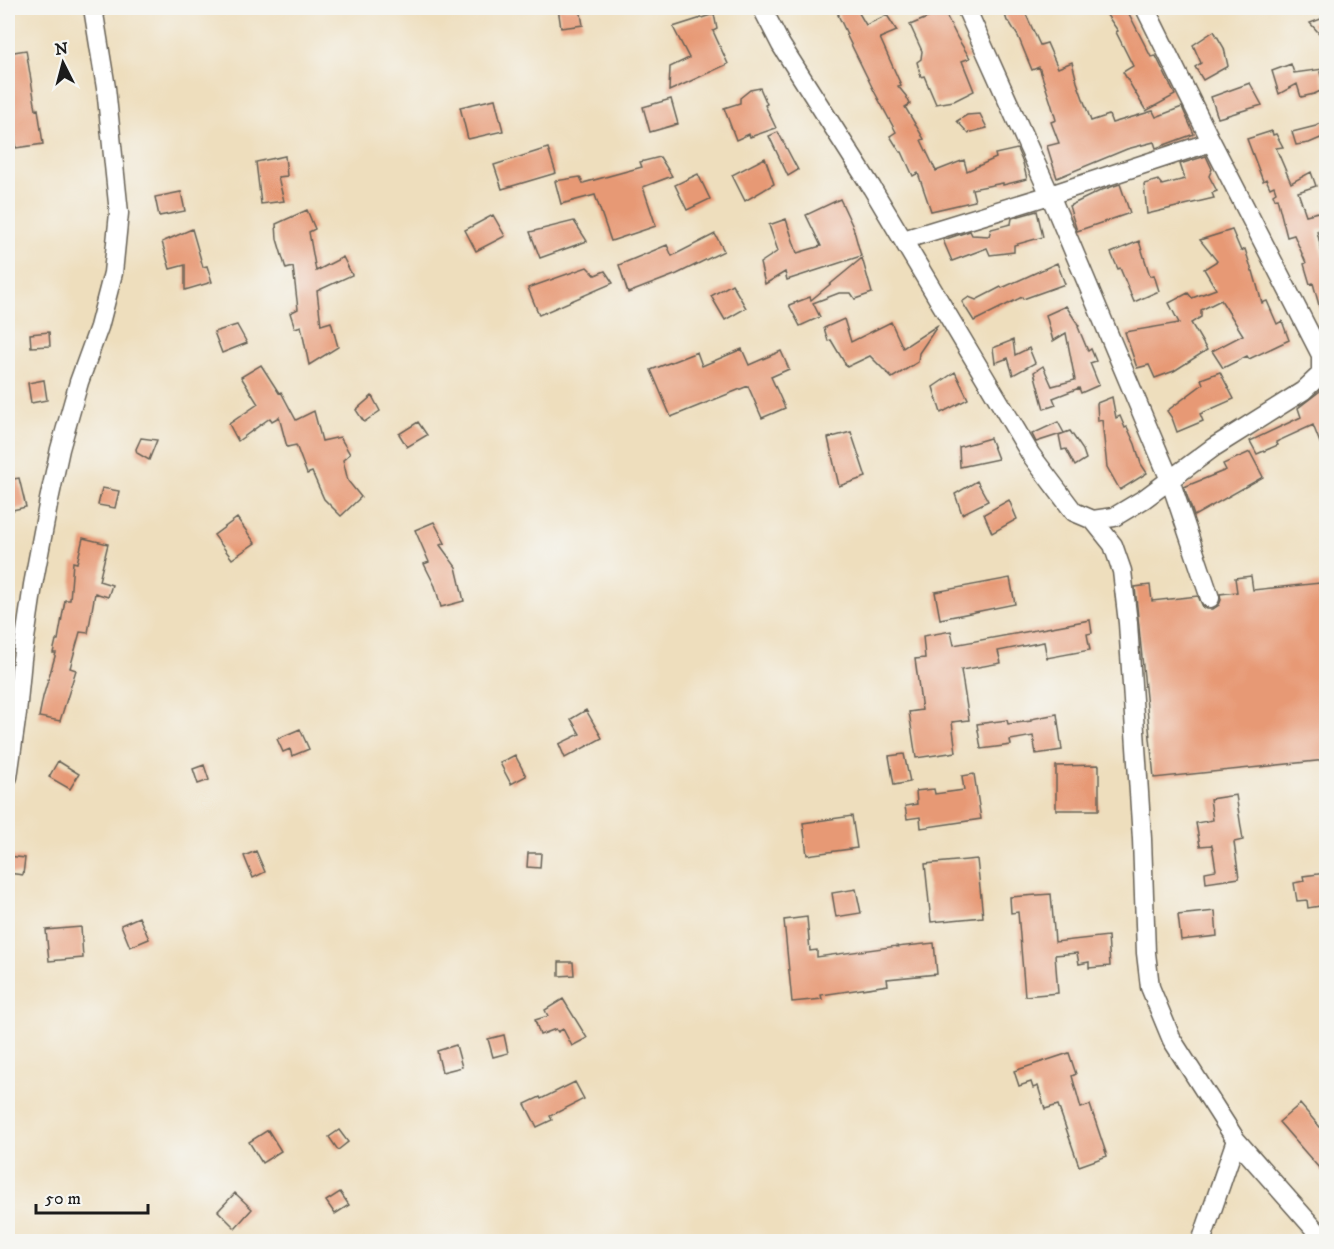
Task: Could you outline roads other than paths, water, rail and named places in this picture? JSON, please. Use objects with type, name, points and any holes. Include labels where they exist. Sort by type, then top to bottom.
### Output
[{"type":"street","points":[[8,777],[23,648],[49,501],[60,449],[79,382],[99,327],[113,273],[119,213],[106,88],[93,8]]},
{"type":"street","points":[[762,8],[781,45],[903,240],[1031,455],[1074,512],[1093,520],[1113,545],[1122,572],[1128,624],[1137,744],[1146,953],[1150,987],[1172,1040],[1236,1140],[1326,1242]]},
{"type":"street","points":[[966,8],[1050,195],[1170,480],[1209,598]]},
{"type":"street","points":[[1093,520],[1114,517],[1144,499],[1214,447],[1303,391],[1321,374],[1321,355],[1145,8]]},
{"type":"street","points":[[903,240],[1211,142]]},
{"type":"street","points":[[1201,1242],[1236,1140]]}]
